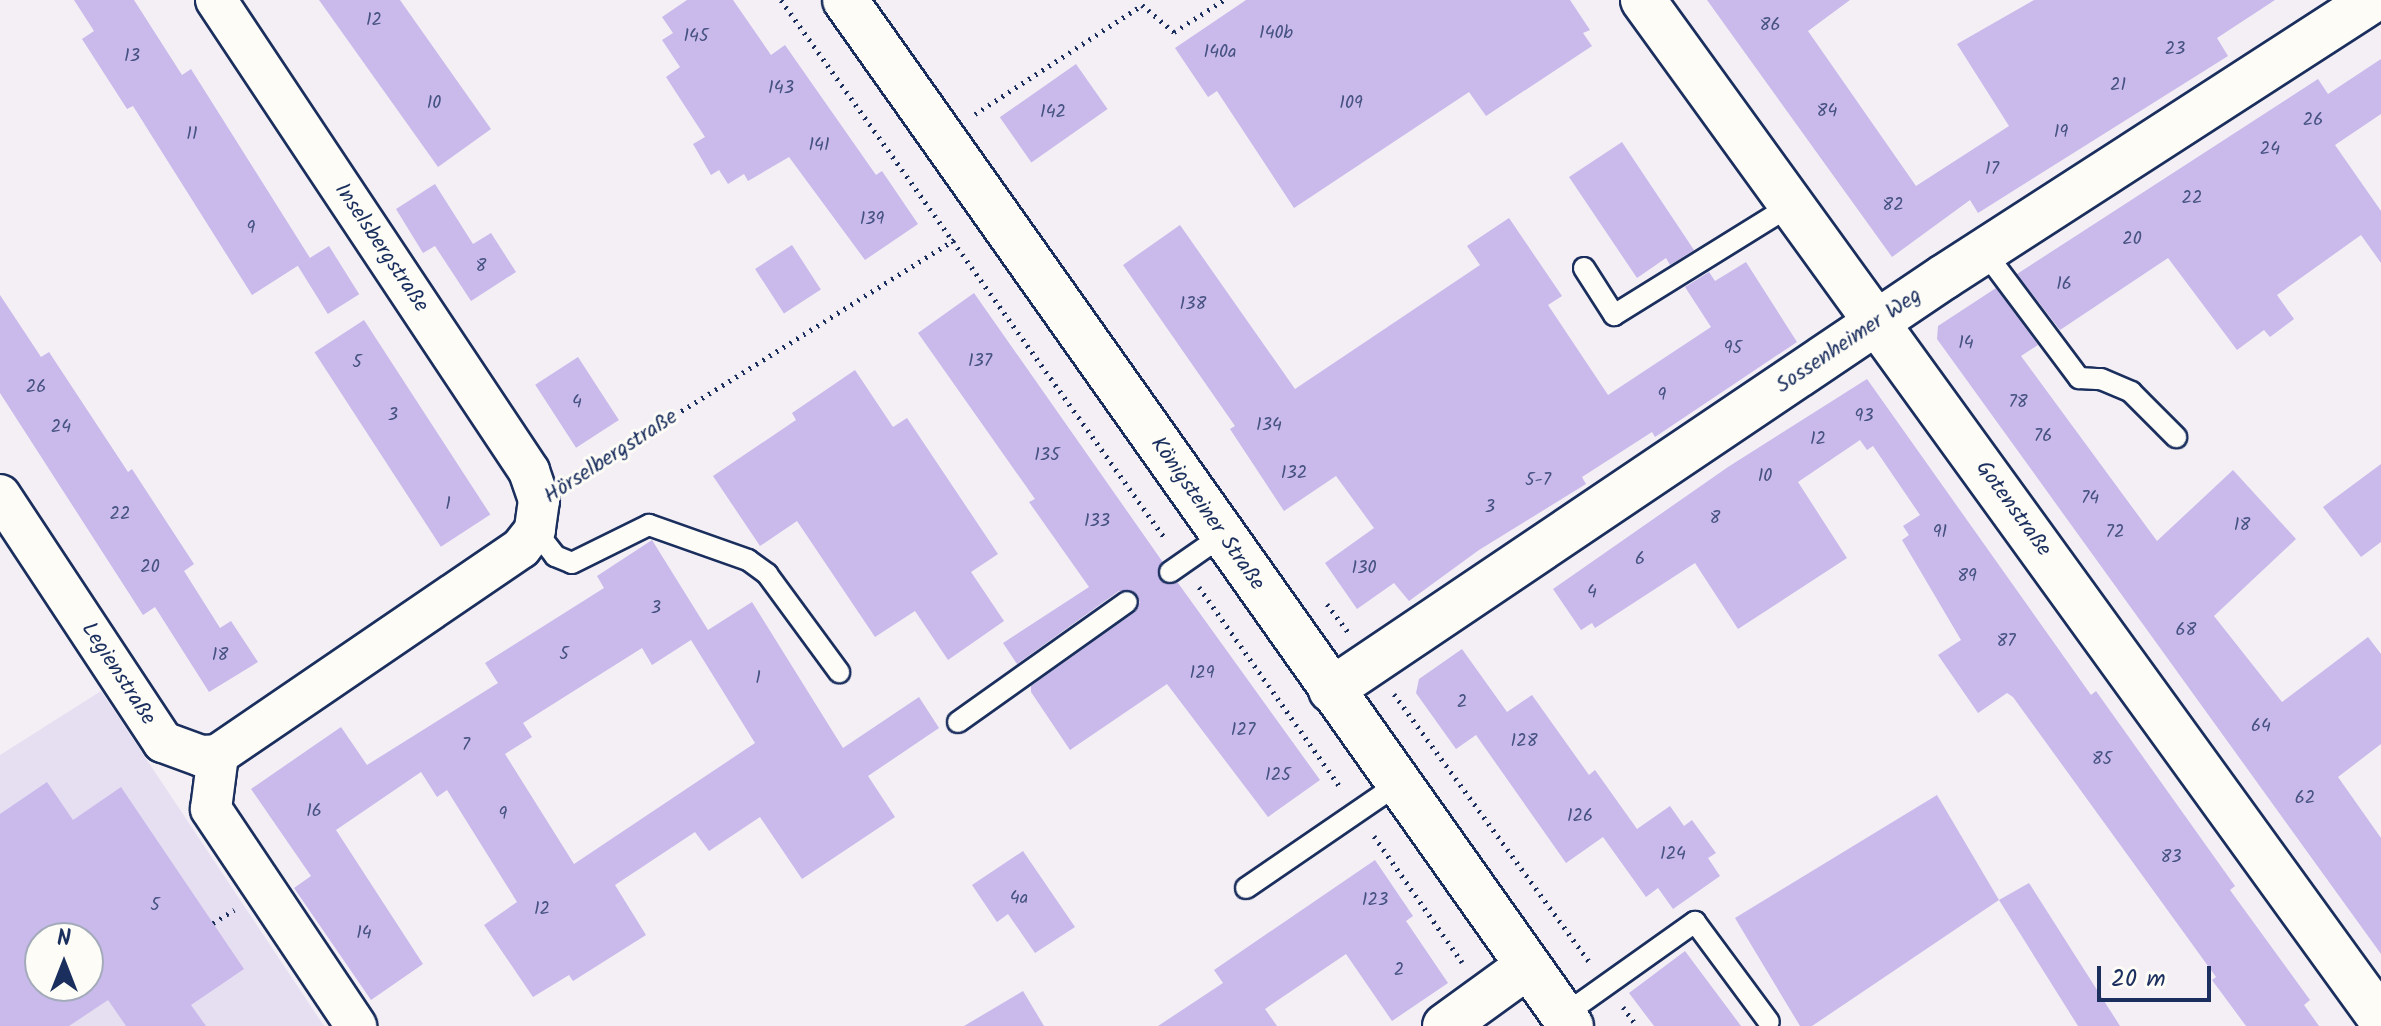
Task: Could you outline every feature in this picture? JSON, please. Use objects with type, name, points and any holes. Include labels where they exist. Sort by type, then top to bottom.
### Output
[{"type":"main road","name":"Königsteiner Straße","points":[[845,0],[1331,690],[1568,1020]]},
{"type":"main road","name":"Gotenstraße","points":[[1643,0],[2381,1019]]},
{"type":"main road","name":"Sossenheimer Weg","points":[[1331,690],[1878,321],[2373,0]]},
{"type":"main road","points":[[1445,1026],[1528,966]]},
{"type":"street","name":"Inselsbergstraße","points":[[216,0],[529,471],[537,515]]},
{"type":"street","name":"Legienstraße","points":[[0,495],[163,742],[201,756],[218,755]]},
{"type":"street","name":"Hörselbergstraße","points":[[218,755],[521,548],[537,515]]},
{"type":"street","points":[[218,755],[211,809],[356,1026]]},
{"type":"lane","points":[[1584,268],[1614,315],[1793,204]]},
{"type":"lane","points":[[1984,251],[2079,378],[2101,379],[2131,392],[2176,437]]},
{"type":"lane","points":[[537,515],[555,556],[572,563],[649,525],[748,560],[767,574],[839,672]]},
{"type":"lane","points":[[1176,568],[1223,535]]},
{"type":"lane","points":[[958,722],[1127,602]]},
{"type":"lane","points":[[1246,888],[1398,784]]},
{"type":"lane","points":[[1568,1020],[1695,922],[1769,1022]]},
{"type":"path","points":[[781,0],[955,239],[1176,568],[1357,812],[1487,997]]},
{"type":"path","points":[[967,119],[1142,5],[1174,32],[1224,0]]},
{"type":"path","name":"Hörselbergstraße","points":[[537,515],[955,239]]},
{"type":"path","points":[[1372,664],[1570,934]]},
{"type":"shaded area","points":[[101,691],[324,1026],[0,1026],[0,755]]},
{"type":"building","points":[[74,0],[134,0],[182,75],[191,69],[310,258],[252,295],[133,106],[127,109],[82,39],[94,31]]},
{"type":"building","points":[[319,0],[400,0],[491,129],[438,167]]},
{"type":"building","points":[[687,0],[733,0],[771,55],[785,45],[876,175],[882,171],[918,224],[865,260],[789,157],[748,181],[744,174],[728,184],[719,170],[711,175],[693,144],[705,137],[666,77],[680,67],[662,40],[673,33],[662,17]]},
{"type":"building","points":[[1246,0],[1570,0],[1590,30],[1583,33],[1592,46],[1486,116],[1469,92],[1294,208],[1217,91],[1208,97],[1175,48]]},
{"type":"building","points":[[1707,0],[1850,0],[1808,31],[1916,186],[2009,126],[1957,44],[2034,0],[2275,0],[2217,38],[2228,56],[1978,213],[1970,200],[1892,257]]},
{"type":"building","points":[[2381,59],[2381,114],[2335,145],[2381,211],[2381,263],[2361,235],[2277,295],[2294,319],[2270,337],[2264,330],[2237,350],[2168,258],[2060,330],[2017,274],[2318,79],[2328,94]]},
{"type":"building","points":[[1076,64],[1108,109],[1031,162],[1000,117]]},
{"type":"building","points":[[1622,142],[1694,250],[1670,265],[1666,258],[1637,278],[1569,177]]},
{"type":"building","points":[[435,184],[473,244],[491,233],[516,272],[471,301],[435,246],[423,253],[396,209]]},
{"type":"building","points":[[1509,218],[1562,296],[1548,305],[1608,395],[1711,327],[1685,287],[1709,272],[1715,281],[1746,262],[1797,342],[1655,437],[1652,432],[1582,477],[1586,484],[1479,550],[1409,601],[1394,583],[1357,609],[1325,563],[1374,528],[1336,476],[1284,511],[1230,429],[1235,426],[1123,265],[1180,225],[1295,389],[1480,265],[1467,246]]},
{"type":"building","points":[[792,245],[821,289],[784,313],[755,269]]},
{"type":"building","points":[[329,246],[359,294],[328,314],[298,266]]},
{"type":"building","points":[[1996,288],[2038,345],[2021,356],[2157,541],[2233,470],[2296,539],[2214,616],[2282,702],[2368,637],[2381,654],[2381,744],[2338,777],[2381,838],[2381,954],[1937,339],[1938,326]]},
{"type":"building","points":[[974,293],[1162,561],[1160,580],[1178,583],[1320,780],[1268,817],[1167,684],[1070,750],[1031,692],[1031,686],[1135,612],[1140,602],[1133,591],[1119,591],[1017,664],[1003,643],[1089,587],[1029,502],[1035,499],[918,333]]},
{"type":"building","points":[[0,295],[41,357],[49,352],[128,472],[132,469],[194,564],[184,571],[220,628],[231,621],[258,662],[209,692],[155,607],[143,615],[0,393]]},
{"type":"building","points":[[364,320],[490,515],[441,547],[315,352]]},
{"type":"building","points":[[578,357],[619,420],[576,448],[535,385]]},
{"type":"building","points":[[855,370],[893,427],[907,418],[998,554],[971,572],[1004,621],[948,660],[915,611],[875,637],[797,521],[760,546],[713,476],[796,420],[792,413]]},
{"type":"building","points":[[1867,379],[2091,695],[2096,691],[2235,886],[2230,890],[2310,1000],[2304,1005],[2319,1026],[2246,1026],[2212,980],[2216,977],[2013,697],[2007,693],[1978,713],[1938,655],[1961,640],[1902,540],[1909,535],[1903,526],[1920,515],[1873,446],[1867,450],[1860,440],[1798,482],[1847,558],[1738,629],[1695,563],[1595,628],[1592,623],[1581,630],[1553,589],[1728,467]]},
{"type":"building","points":[[2381,464],[2381,542],[2361,557],[2323,507]]},
{"type":"building","points":[[652,540],[708,630],[752,602],[843,748],[919,697],[939,728],[868,776],[895,817],[802,879],[760,817],[709,851],[695,832],[615,885],[646,935],[573,981],[569,975],[533,997],[484,925],[517,902],[447,790],[437,797],[421,772],[336,830],[423,964],[371,1000],[294,888],[311,876],[251,789],[341,727],[367,765],[498,683],[485,663],[604,588],[597,576]],"holes":[[[691,640],[755,743],[574,864],[505,754],[532,737],[523,723],[642,648],[652,665]]]},
{"type":"building","points":[[1462,649],[1507,712],[1532,695],[1589,775],[1595,770],[1637,829],[1670,806],[1684,826],[1692,820],[1716,853],[1708,858],[1720,876],[1673,909],[1658,888],[1646,897],[1603,837],[1566,863],[1476,735],[1456,749],[1416,693],[1419,679]]},
{"type":"building","points":[[47,782],[73,820],[121,787],[244,969],[191,1005],[206,1026],[126,1026],[108,1000],[69,1026],[0,1026],[0,814]]},
{"type":"building","points":[[1937,795],[1999,900],[1812,1026],[1800,1026],[1735,918]]},
{"type":"building","points":[[1023,851],[1075,927],[1035,953],[1008,914],[997,922],[972,885]]},
{"type":"building","points":[[1375,860],[1413,916],[1406,921],[1448,983],[1392,1021],[1346,954],[1265,1009],[1277,1026],[1158,1026],[1223,983],[1214,970]]},
{"type":"building","points":[[2029,883],[2120,1026],[2078,1026],[1999,900]]},
{"type":"building","points":[[1685,951],[1741,1026],[1654,1026],[1629,993]]},
{"type":"building","points":[[1023,991],[1044,1026],[964,1026]]}]
